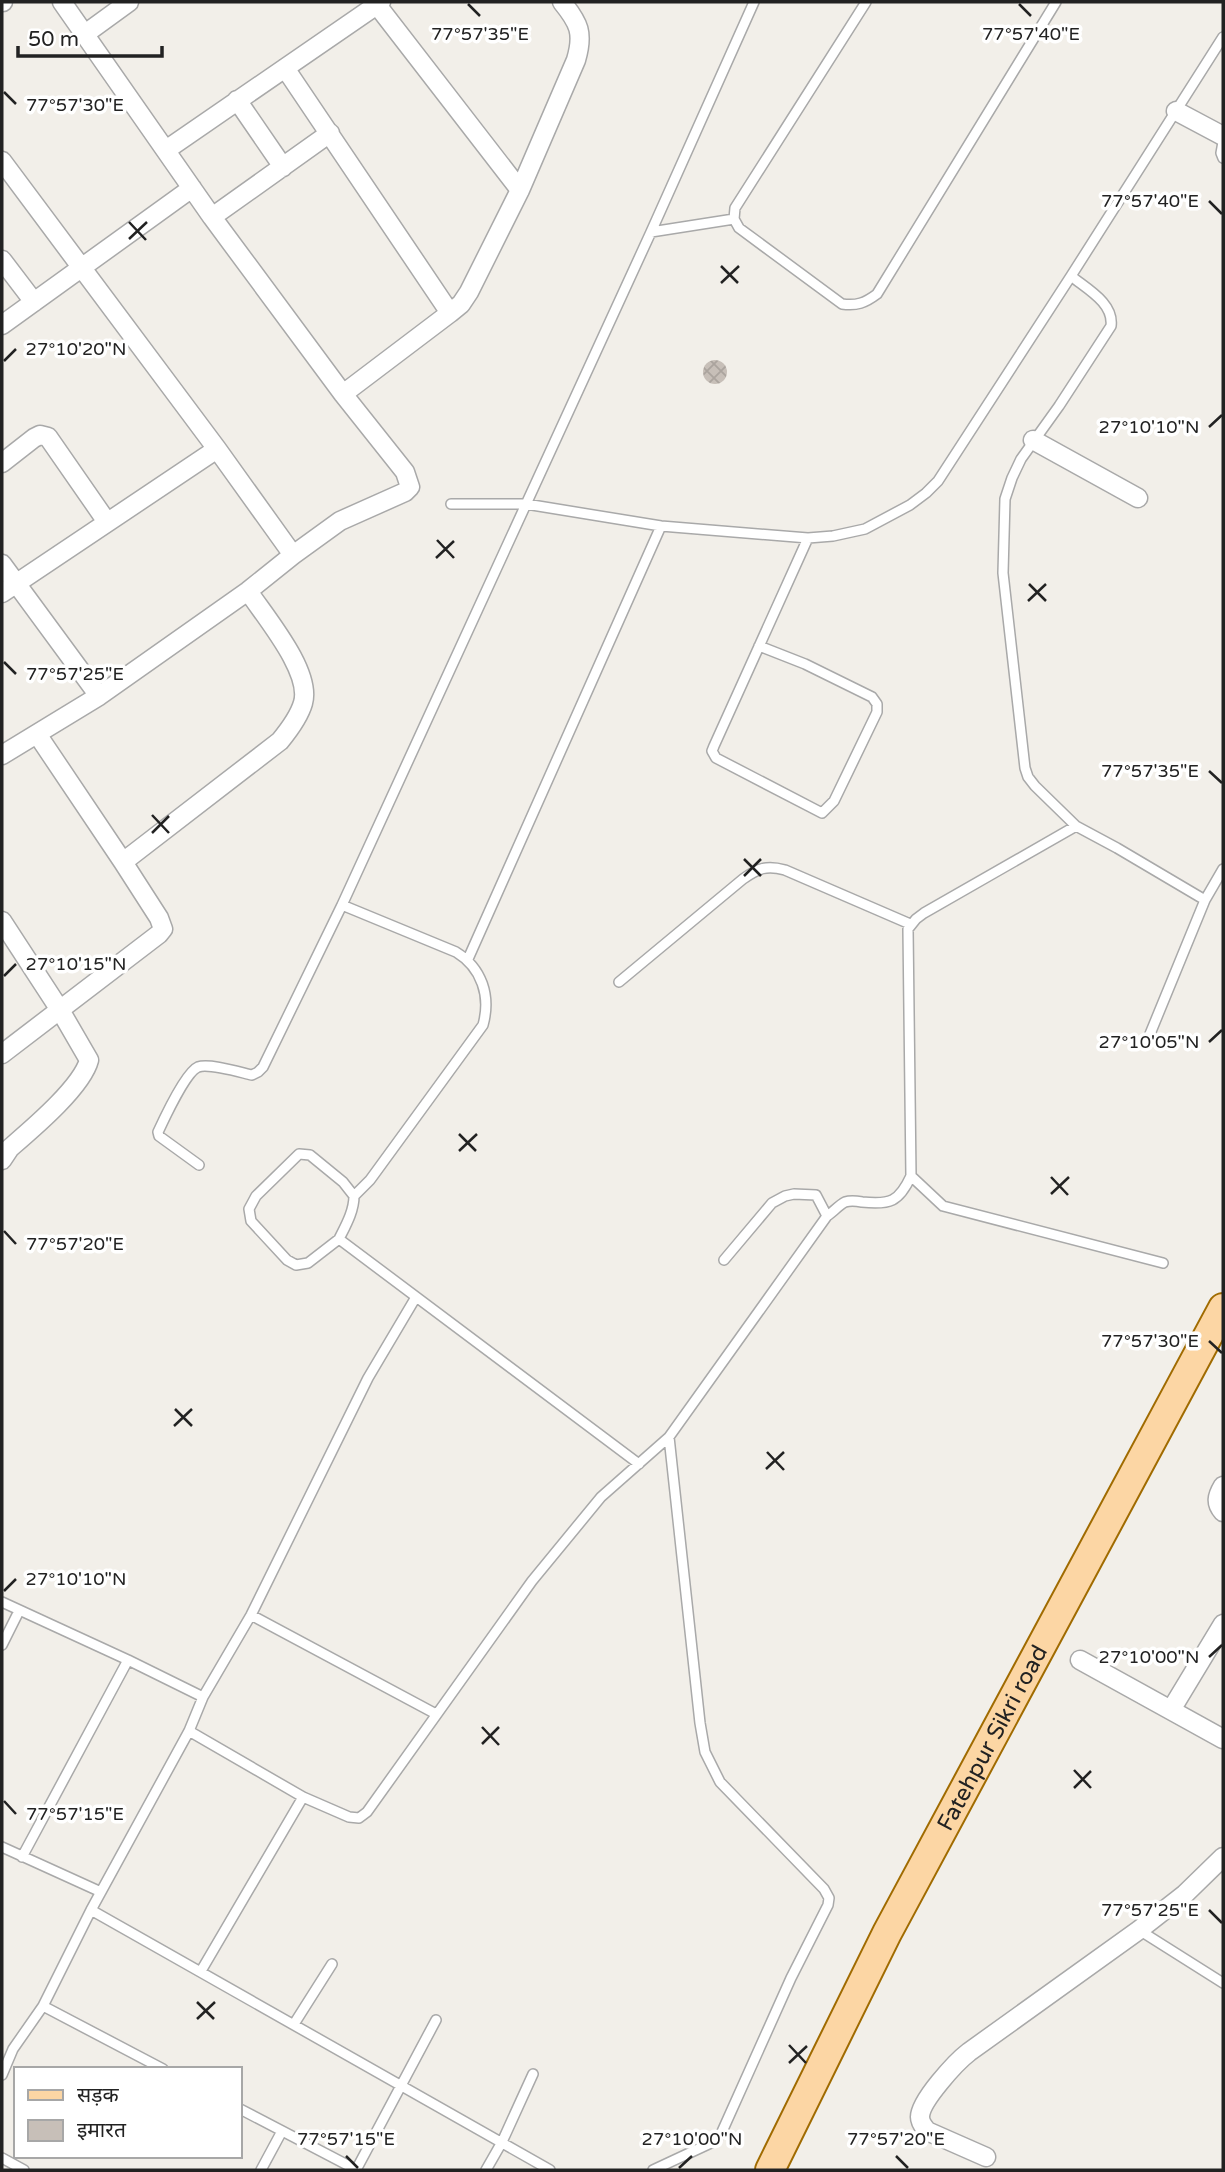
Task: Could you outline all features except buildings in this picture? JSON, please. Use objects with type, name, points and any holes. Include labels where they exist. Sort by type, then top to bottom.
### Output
[{"type":"main road","name":"Fatehpur Sikri road","points":[[770,2170],[887,1933],[1223,1308]]},
{"type":"street","points":[[2,755],[99,696],[248,592],[340,521],[405,492],[410,487],[405,472],[343,394],[212,217],[62,2]]},
{"type":"street","points":[[85,34],[129,2]]},
{"type":"street","points":[[343,394],[450,313],[461,304],[469,292],[520,190],[580,48],[580,33],[576,20],[562,2]]},
{"type":"street","points":[[166,150],[379,3],[520,190]]},
{"type":"street","points":[[285,68],[450,313]]},
{"type":"street","points":[[237,100],[283,167]]},
{"type":"street","points":[[1176,111],[1223,136]]},
{"type":"street","points":[[212,217],[330,133]]},
{"type":"street","points":[[2,161],[293,555]]},
{"type":"street","points":[[2,325],[192,188]]},
{"type":"street","points":[[2,260],[34,302]]},
{"type":"street","points":[[2,463],[34,438],[40,435],[48,438],[107,522]]},
{"type":"street","points":[[1033,440],[1138,498]]},
{"type":"street","points":[[9,588],[217,449]]},
{"type":"street","points":[[2,564],[9,588],[99,696]]},
{"type":"street","points":[[124,862],[280,741],[293,724],[304,702],[304,682],[298,666],[248,592]]},
{"type":"street","points":[[2,1054],[163,929],[124,862],[37,734]]},
{"type":"street","points":[[2,921],[89,1060],[87,1069],[76,1086],[10,1148],[2,1160]]},
{"type":"street","points":[[1223,1486],[1217,1499],[1218,1507],[1223,1512]]},
{"type":"street","points":[[1171,1710],[1223,1624]]},
{"type":"street","points":[[1080,1660],[1223,1739]]},
{"type":"street","points":[[986,2157],[927,2131],[922,2125],[919,2116],[924,2105],[950,2069],[960,2059],[1139,1930],[1185,1894],[1223,1857]]},
{"type":"lane","points":[[199,1164],[159,1136],[158,1132],[188,1077],[198,1067],[207,1066],[252,1075],[263,1067],[342,905],[651,233],[754,2]]},
{"type":"lane","points":[[866,2],[735,208],[734,219],[739,229],[842,304],[855,306],[867,302],[877,294],[1056,2]]},
{"type":"lane","points":[[451,504],[526,504],[661,526],[808,538],[865,529],[911,505],[938,481],[1223,37]]},
{"type":"lane","points":[[1223,142],[1223,158]]},
{"type":"lane","points":[[651,233],[734,219]]},
{"type":"lane","points":[[1071,276],[1107,306],[1113,316],[1111,326],[1059,406],[1033,440],[1012,478],[1005,499],[1003,573],[1028,776],[1076,827],[1205,900]]},
{"type":"lane","points":[[468,959],[661,526]]},
{"type":"lane","points":[[759,646],[805,664],[872,697],[877,704],[877,712],[834,801],[822,813],[716,758],[712,751],[759,646],[808,538]]},
{"type":"lane","points":[[189,1731],[303,1797],[349,1817],[359,1818],[367,1812],[532,1581],[601,1497],[669,1437],[827,1216],[846,1202],[882,1204],[890,1202],[905,1190],[911,1176],[907,935],[910,925],[924,913],[1076,827]]},
{"type":"lane","points":[[619,982],[743,879],[765,866],[785,870],[910,925]]},
{"type":"lane","points":[[1150,1034],[1205,900],[1223,869]]},
{"type":"lane","points":[[342,905],[468,959],[486,993],[487,1012],[483,1025],[370,1180],[354,1196]]},
{"type":"lane","points":[[299,1154],[310,1155],[343,1182],[354,1196],[348,1223],[339,1239],[309,1264],[296,1265],[287,1260],[251,1221],[249,1209],[256,1196],[299,1154]]},
{"type":"lane","points":[[911,1176],[943,1206],[1163,1263]]},
{"type":"lane","points":[[724,1261],[772,1203],[785,1196],[816,1195],[827,1216]]},
{"type":"lane","points":[[339,1239],[639,1464]]},
{"type":"lane","points":[[2,2074],[13,2049],[43,2006],[91,1910],[189,1731],[203,1697],[251,1615],[368,1378],[416,1297]]},
{"type":"lane","points":[[653,2170],[713,2142],[721,2134],[829,1898],[824,1889],[720,1782],[705,1752],[669,1437]]},
{"type":"lane","points":[[2,1602],[203,1697]]},
{"type":"lane","points":[[2,1645],[19,1611]]},
{"type":"lane","points":[[251,1615],[436,1714]]},
{"type":"lane","points":[[22,1857],[128,1660]]},
{"type":"lane","points":[[201,1971],[303,1797]]},
{"type":"lane","points":[[2,1847],[101,1892]]},
{"type":"lane","points":[[91,1910],[550,2170]]},
{"type":"lane","points":[[1139,1930],[1223,1983]]},
{"type":"lane","points":[[294,2024],[332,1964]]},
{"type":"lane","points":[[43,2006],[159,2067]]},
{"type":"lane","points":[[242,2110],[356,2170],[436,2020]]},
{"type":"lane","points":[[2,2043],[13,2049]]},
{"type":"lane","points":[[486,2170],[533,2074]]},
{"type":"lane","points":[[261,2170],[282,2131]]},
{"type":"lane","points":[[2,2158],[24,2170]]}]
